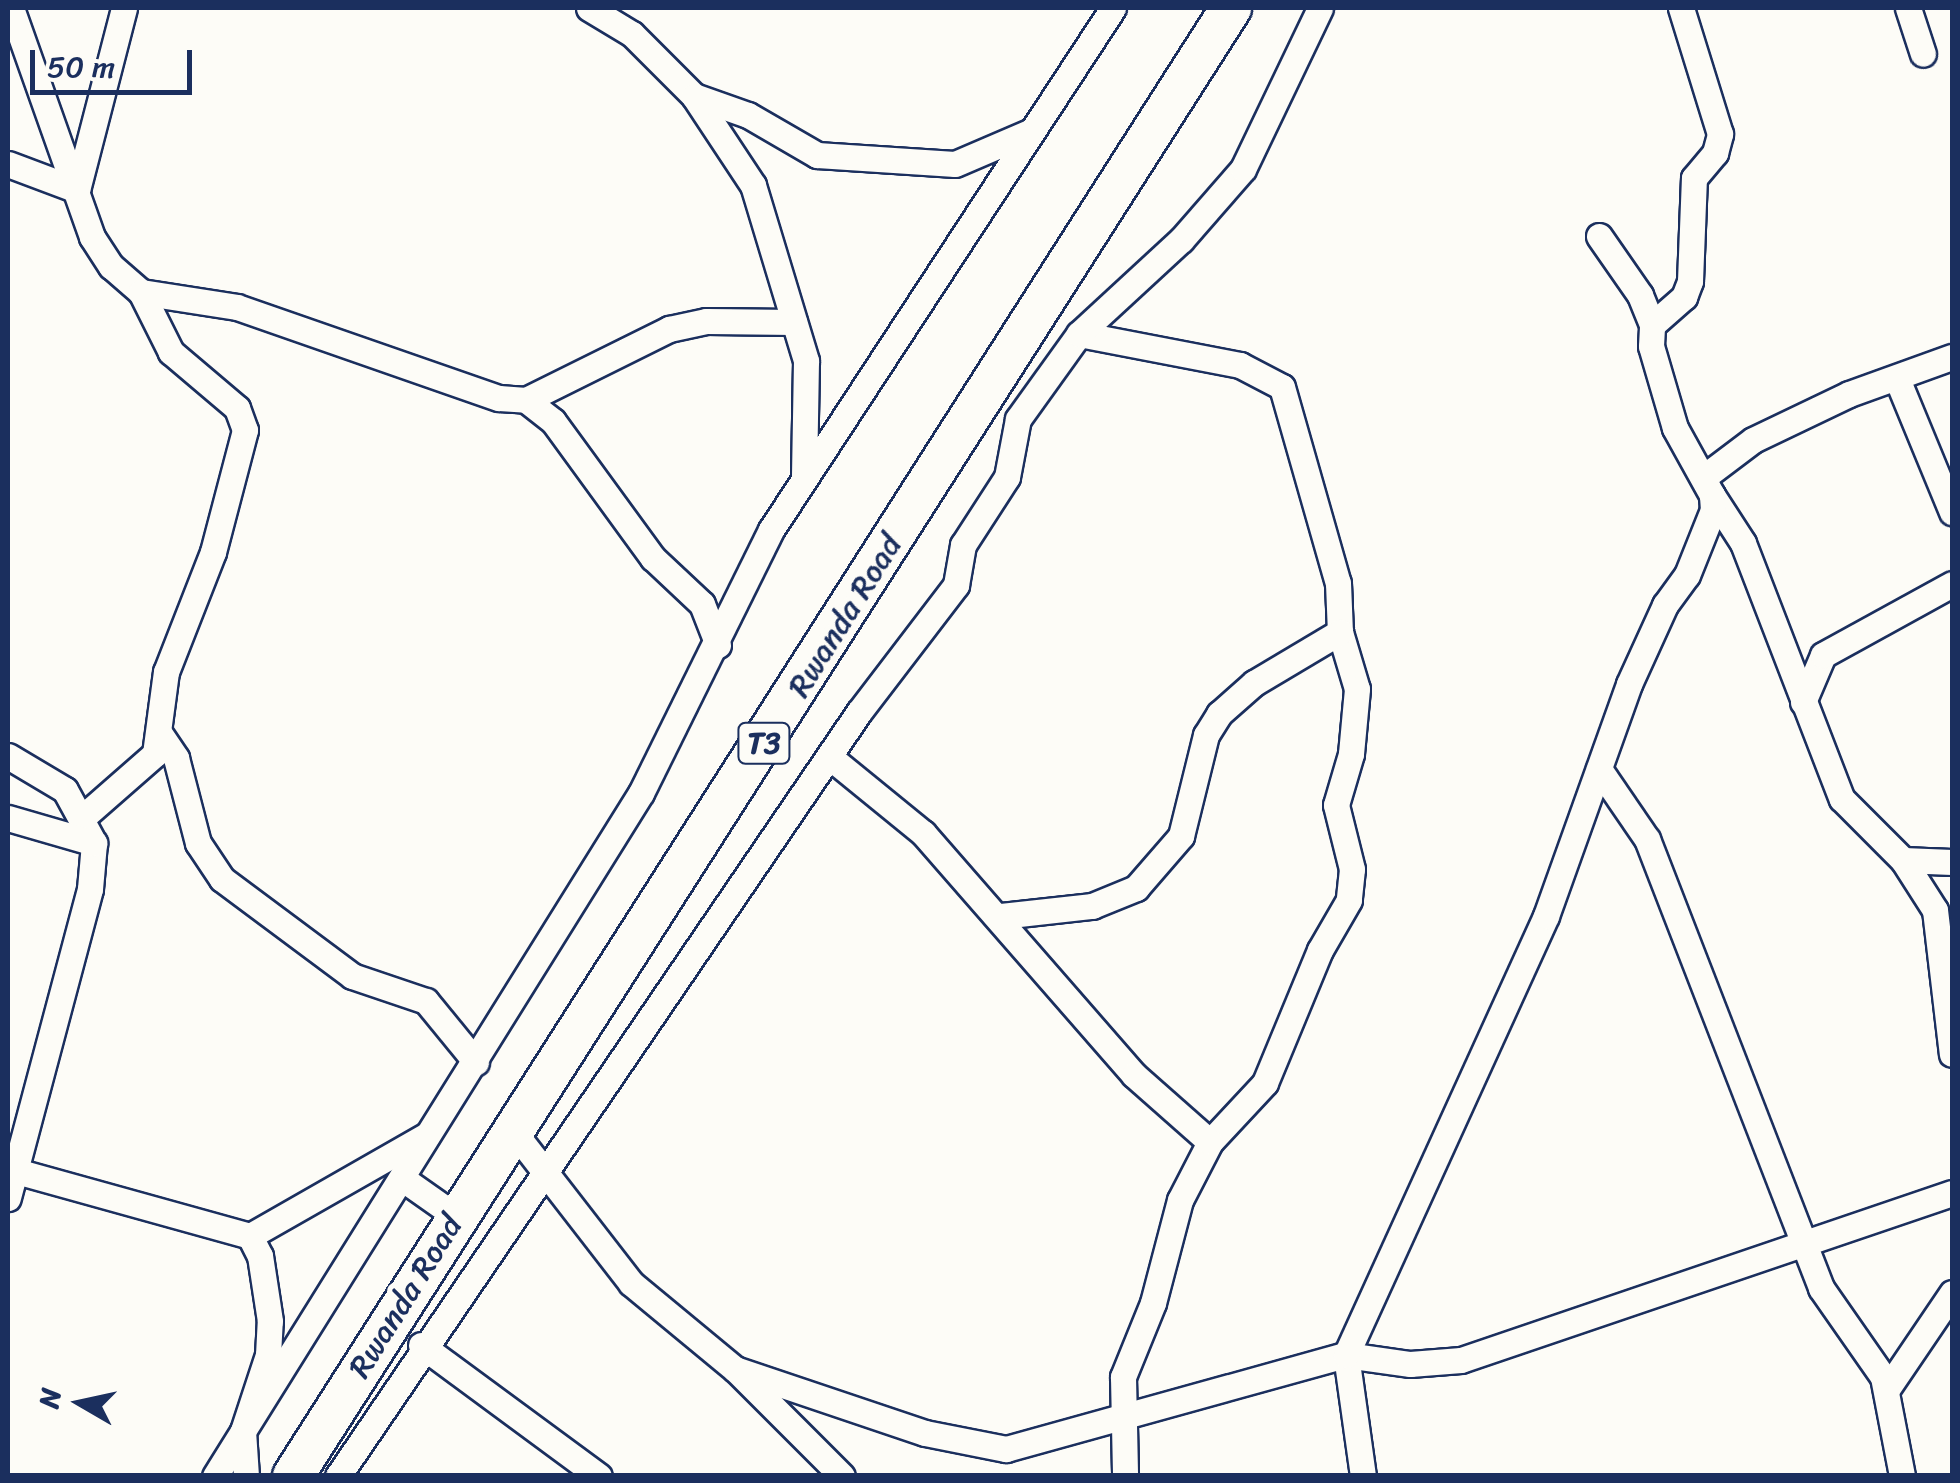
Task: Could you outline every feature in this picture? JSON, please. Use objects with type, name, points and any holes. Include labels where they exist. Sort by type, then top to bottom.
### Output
[{"type":"highway","name":"Rwanda Road","points":[[293,1476],[1230,8]]},
{"type":"street","points":[[10,8],[101,251],[141,292],[171,352],[237,408],[245,430],[213,552],[166,672],[160,734],[146,765],[83,817]]},
{"type":"street","points":[[77,190],[124,8]]},
{"type":"street","points":[[588,8],[632,34],[694,96],[753,185],[794,322],[810,394],[804,480]]},
{"type":"street","points":[[215,1476],[436,1129],[641,793],[718,646],[772,530],[1114,8]]},
{"type":"street","points":[[338,1476],[421,1345],[548,1172],[832,758],[956,585],[963,545],[1007,476],[1014,427],[1079,334],[1182,240],[1243,169],[1320,8]]},
{"type":"street","points":[[1652,325],[1684,297],[1690,281],[1694,178],[1716,153],[1720,134],[1681,8]]},
{"type":"street","points":[[1908,8],[1923,54]]},
{"type":"street","points":[[694,96],[748,114],[816,155],[955,164],[1034,130]]},
{"type":"street","points":[[8,164],[77,190]]},
{"type":"street","points":[[1599,236],[1652,325],[1651,346],[1670,413],[1743,543],[1842,799],[1903,860],[1940,928],[1952,1054]]},
{"type":"street","points":[[141,292],[237,306],[499,398],[526,400],[669,329],[706,321],[794,322]]},
{"type":"street","points":[[1079,334],[1240,365],[1282,387],[1338,583],[1340,632],[1357,689],[1351,754],[1336,804],[1352,870],[1350,900],[1320,950],[1265,1083],[1210,1142],[1180,1200],[1153,1304],[1128,1360],[1122,1415],[1125,1476]]},
{"type":"street","points":[[1363,1476],[1346,1354],[1546,916],[1629,684],[1707,530],[1708,486],[1753,440],[1848,394],[1898,381],[1952,357]]},
{"type":"street","points":[[1898,381],[1952,512]]},
{"type":"street","points":[[526,400],[554,421],[654,558],[702,604],[718,646]]},
{"type":"street","points":[[1803,702],[1823,655],[1952,584]]},
{"type":"street","points":[[1001,916],[1092,906],[1136,888],[1181,836],[1202,748],[1218,714],[1254,683],[1340,632]]},
{"type":"street","points":[[160,734],[176,758],[198,843],[222,879],[352,976],[426,1001],[476,1062]]},
{"type":"street","points":[[8,756],[65,790],[94,842],[90,889],[8,1198]]},
{"type":"street","points":[[832,758],[922,832],[1001,916],[1134,1075],[1210,1142]]},
{"type":"street","points":[[1599,769],[1647,839],[1829,1304],[1888,1389],[1902,1476]]},
{"type":"street","points":[[8,818],[94,842]]},
{"type":"street","points":[[1903,860],[1952,862]]},
{"type":"street","points":[[16,1172],[250,1236],[436,1129]]},
{"type":"street","points":[[514,1132],[632,1282],[735,1368],[842,1476]]},
{"type":"street","points":[[404,1179],[457,1217]]},
{"type":"street","points":[[735,1368],[980,1448],[1006,1449],[1346,1354],[1410,1364],[1461,1360],[1952,1193]]},
{"type":"street","points":[[246,1476],[243,1431],[268,1355],[270,1322],[260,1256],[250,1236]]},
{"type":"street","points":[[1888,1389],[1952,1293]]},
{"type":"street","points":[[421,1345],[599,1476]]}]
